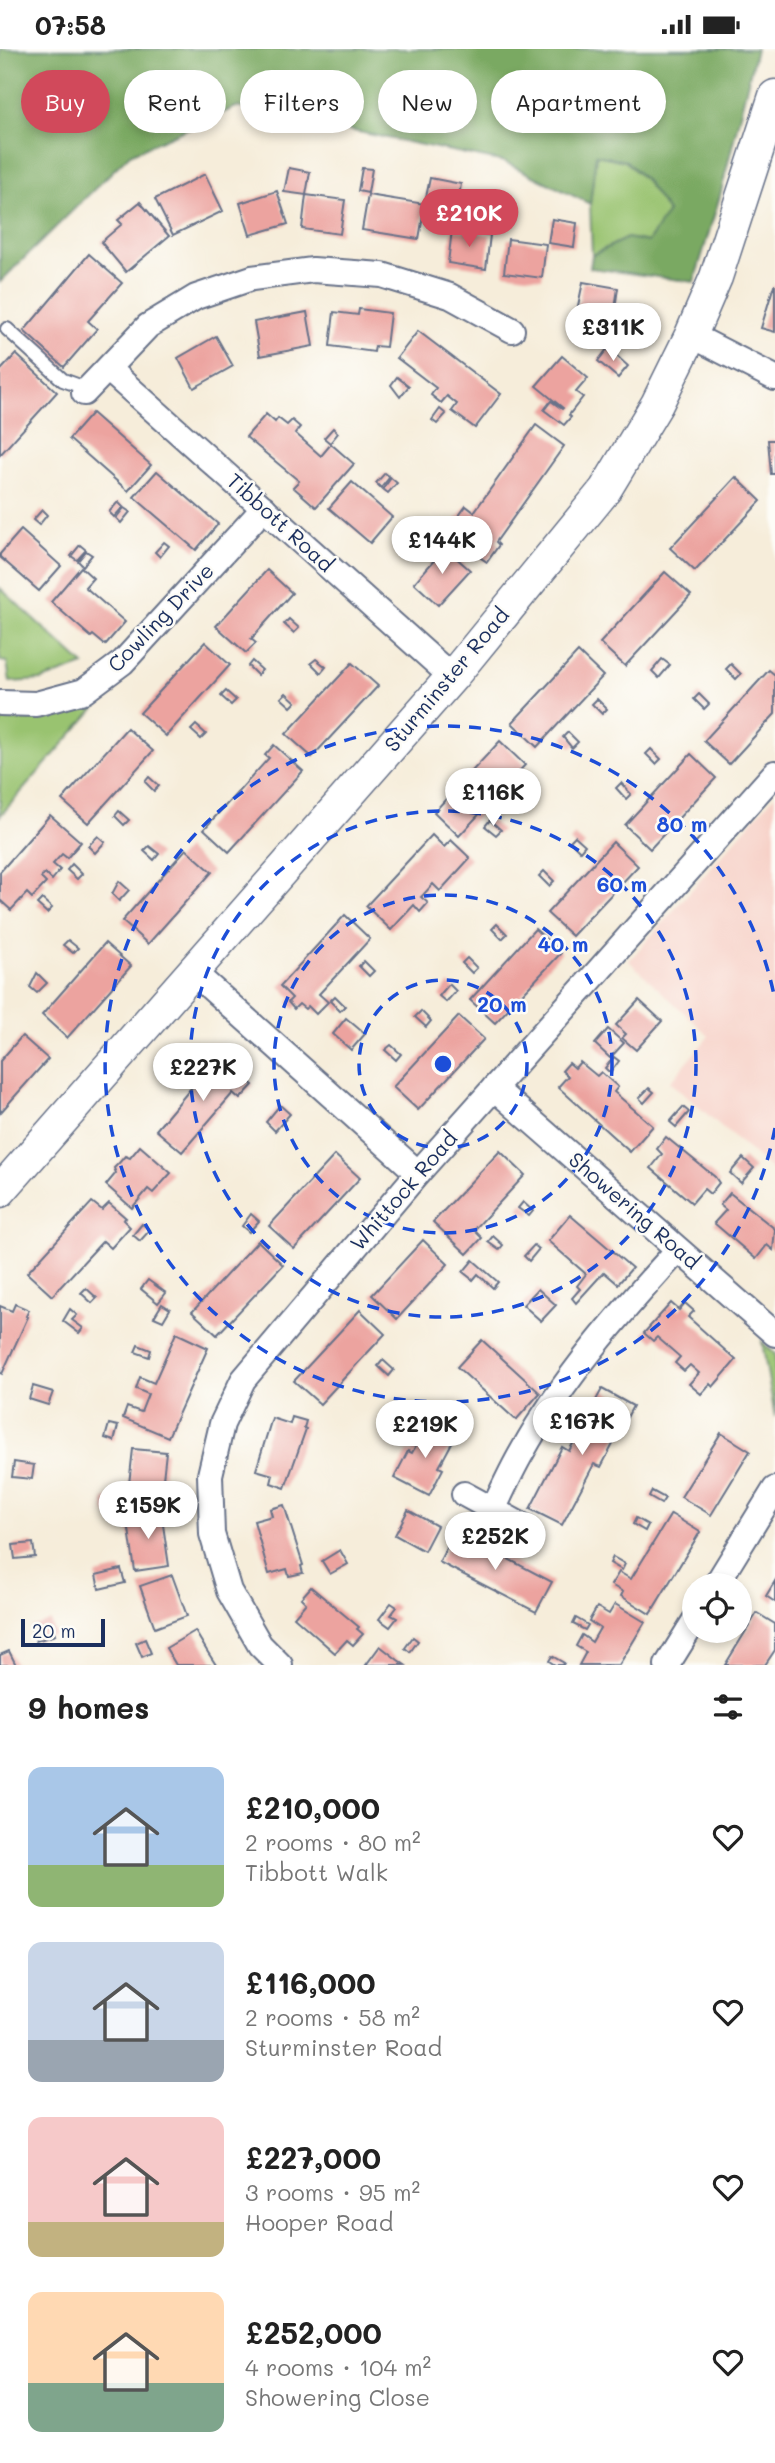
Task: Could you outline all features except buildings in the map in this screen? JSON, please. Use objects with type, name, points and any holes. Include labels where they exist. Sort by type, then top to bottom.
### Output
[{"type":"street","name":"Sturminster Road","points":[[0,1191],[452,677],[605,490],[657,404],[691,335],[716,277],[775,96]]},
{"type":"street","points":[[86,391],[148,325],[196,297],[251,278],[313,270],[382,275],[450,296],[512,330]]},
{"type":"street","points":[[691,335],[775,378]]},
{"type":"street","name":"Tibbott Road","points":[[108,369],[452,677]]},
{"type":"street","name":"Cowling Drive","points":[[0,703],[36,704],[84,691],[123,662],[264,508]]},
{"type":"street","name":"Whittock Road","points":[[280,1665],[260,1645],[229,1591],[212,1534],[210,1475],[222,1424],[243,1380],[418,1173],[775,773]]},
{"type":"street","points":[[192,971],[418,1173]]},
{"type":"street","name":"Showering Road","points":[[494,1088],[775,1334]]},
{"type":"street","points":[[493,1510],[522,1451],[570,1378],[635,1296],[678,1250]]},
{"type":"street","points":[[723,1573],[775,1489]]},
{"type":"street","points":[[464,1494],[523,1526]]},
{"type":"street","points":[[667,1665],[682,1641]]},
{"type":"lane","points":[[7,329],[63,380],[86,391]]},
{"type":"shaded area","points":[[775,795],[775,1173],[670,1082],[709,1036],[629,961]]},
{"type":"green space","points":[[0,49],[756,49],[720,196],[694,282],[590,268],[592,255],[627,238],[648,242],[668,212],[645,180],[626,161],[596,155],[590,204],[505,162],[363,133],[364,70],[240,70],[240,108],[226,111],[226,70],[124,70],[124,133],[177,133],[130,154],[0,282]]},
{"type":"green space","points":[[596,155],[625,161],[645,180],[668,212],[648,242],[627,238],[592,255],[590,204]]},
{"type":"green space","points":[[0,588],[84,665],[42,680],[10,682],[7,662],[0,661]]},
{"type":"green space","points":[[108,693],[0,816],[0,720],[30,719],[56,714]]},
{"type":"green space","points":[[762,1342],[775,1354],[775,1417]]}]
